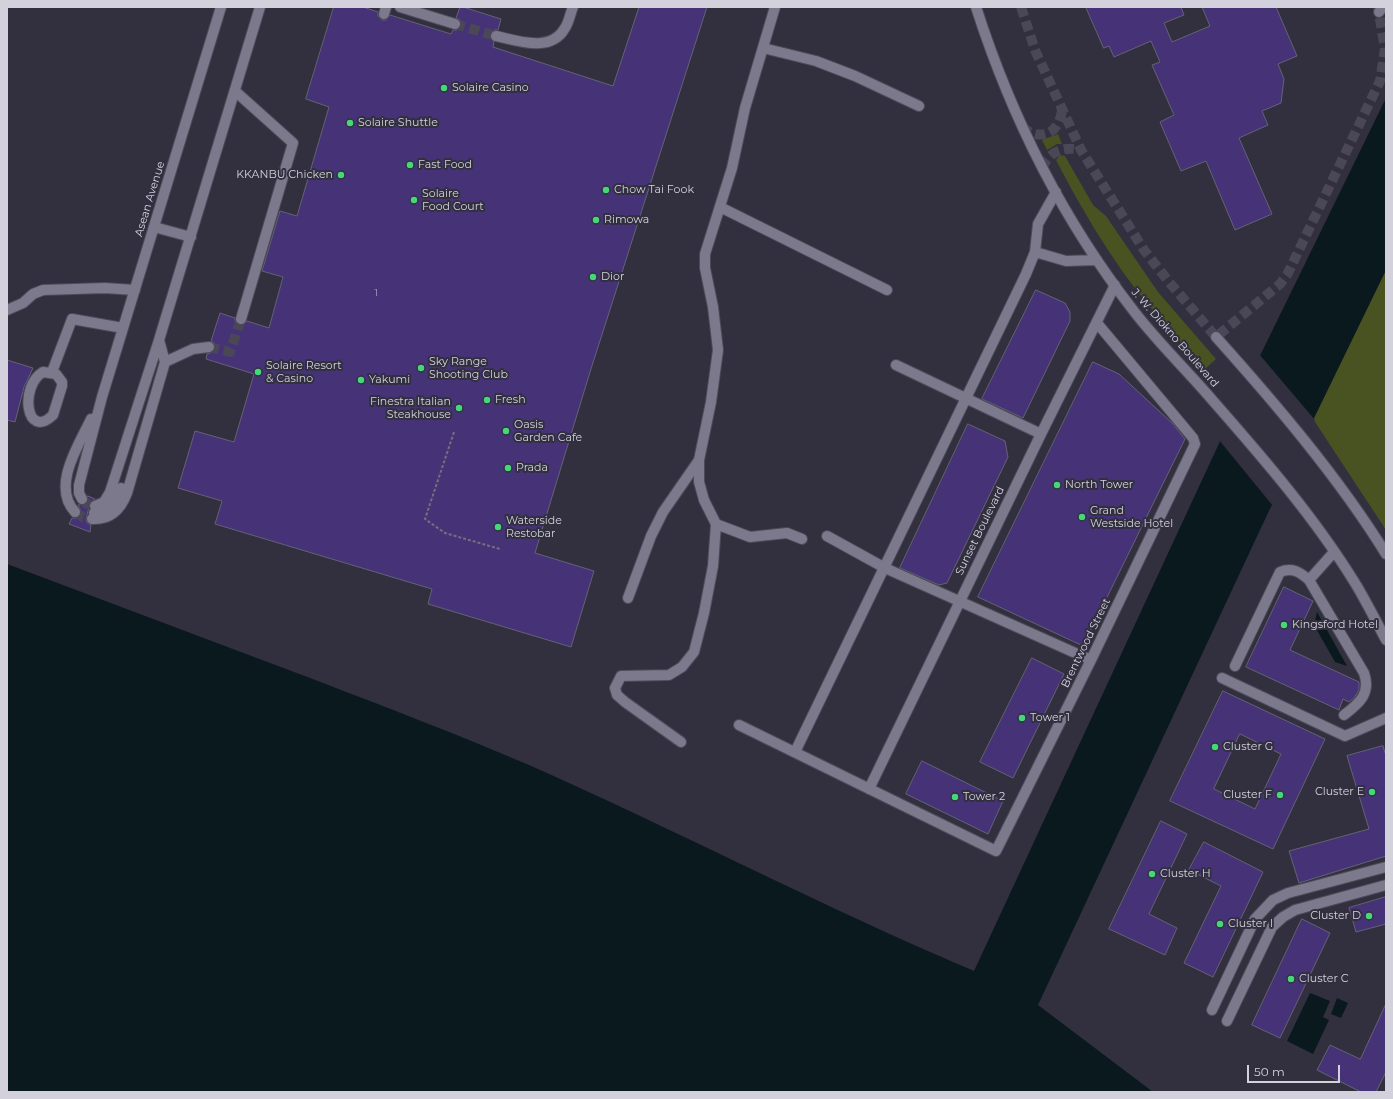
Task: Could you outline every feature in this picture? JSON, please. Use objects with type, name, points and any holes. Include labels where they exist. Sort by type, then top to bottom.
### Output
[{"type":"street","name":"Asean Avenue","points":[[102,397],[75,453],[67,478],[66,498],[79,505],[80,485],[102,397],[221,7]]},
{"type":"street","points":[[159,340],[164,357],[124,500],[114,514],[102,519],[94,512],[104,502],[110,492],[191,237],[260,7]]},
{"type":"street","points":[[496,36],[524,43],[539,44],[554,40],[566,28],[573,7]]},
{"type":"street","points":[[681,742],[624,702],[617,695],[615,688],[621,676],[669,675],[682,667],[694,652],[704,612],[713,566],[716,524],[704,500],[700,482],[698,460],[712,402],[718,350],[713,307],[705,268],[705,254],[732,168],[745,108],[775,7]]},
{"type":"street","name":"J. W. Diokno Boulevard","points":[[976,7],[991,53],[1022,127],[1056,192],[1097,260],[1134,311],[1215,403],[1303,509],[1356,584],[1386,640]]},
{"type":"street","points":[[404,8],[455,24]]},
{"type":"street","points":[[763,48],[816,61],[855,76],[919,106]]},
{"type":"street","points":[[235,91],[293,143],[240,319]]},
{"type":"street","points":[[795,752],[885,568],[964,398],[1035,252],[1038,224],[1056,192]]},
{"type":"street","points":[[720,207],[887,290]]},
{"type":"street","points":[[154,227],[191,237]]},
{"type":"street","points":[[1035,252],[1066,261],[1097,260]]},
{"type":"street","name":"Sunset Boulevard","points":[[869,789],[1115,285]]},
{"type":"street","points":[[7,310],[23,303],[33,294],[43,290],[105,288],[134,290]]},
{"type":"street","points":[[52,372],[72,319],[123,328]]},
{"type":"street","name":"Brentwood Street","points":[[869,789],[996,851],[1091,660],[1195,444],[1194,438],[1097,323]]},
{"type":"street","points":[[1216,337],[1236,359],[1325,468],[1368,524],[1386,554]]},
{"type":"street","points":[[164,357],[209,347]]},
{"type":"street","points":[[896,365],[1041,434]]},
{"type":"street","points":[[43,372],[52,372],[60,378],[62,386],[56,411],[46,420],[37,420],[30,414],[27,406],[34,382],[43,372]]},
{"type":"street","points":[[628,598],[651,536],[663,512],[698,460]]},
{"type":"street","points":[[716,524],[750,537],[787,533],[802,539]]},
{"type":"street","points":[[827,536],[885,568],[1091,660]]},
{"type":"street","points":[[1309,580],[1334,552]]},
{"type":"street","points":[[1235,666],[1280,572],[1286,570],[1300,572],[1309,580],[1364,673],[1366,680],[1366,693],[1363,699],[1344,715]]},
{"type":"street","points":[[1222,678],[1345,736],[1386,718]]},
{"type":"street","points":[[738,725],[869,789]]},
{"type":"street","points":[[1212,1010],[1255,919],[1273,900],[1288,893],[1386,867]]},
{"type":"street","points":[[1335,881],[1340,898]]},
{"type":"street","points":[[1227,1021],[1272,927],[1283,916],[1295,910],[1386,885]]},
{"type":"street","points":[[1255,919],[1272,927]]},
{"type":"path","points":[[454,432],[425,519],[445,533],[500,549]]},
{"type":"green space","points":[[1058,134],[1062,144],[1057,144],[1047,150],[1042,140]]},
{"type":"green space","points":[[1060,155],[1065,156],[1093,205],[1106,216],[1158,292],[1216,359],[1204,370],[1133,286],[1109,252],[1086,215],[1056,160]]},
{"type":"green space","points":[[1386,270],[1386,530],[1313,419]]},
{"type":"shaded area","points":[[1386,98],[1386,270],[1267,515],[1038,1005],[1153,1092],[7,1092],[7,564],[318,681],[503,754],[585,790],[806,895],[974,971],[1255,366]]},
{"type":"shaded area","points":[[1317,612],[1347,666],[1335,662],[1314,625]]},
{"type":"shaded area","points":[[1310,993],[1330,1001],[1323,1017],[1329,1020],[1313,1054],[1287,1041]]},
{"type":"shaded area","points":[[1337,998],[1348,1003],[1341,1018],[1331,1014]]},
{"type":"pier","points":[[1259,354],[1315,420],[1273,506],[1219,440]]},
{"type":"building","points":[[334,7],[363,7],[378,12],[378,16],[382,20],[386,20],[390,15],[451,34],[453,30],[457,30],[461,26],[460,20],[456,18],[460,7],[463,7],[501,19],[498,30],[494,30],[490,34],[490,38],[494,42],[493,47],[613,86],[639,7],[707,7],[590,372],[535,553],[594,571],[571,647],[428,604],[432,589],[215,524],[222,501],[178,488],[195,431],[234,442],[254,374],[206,359],[207,354],[213,352],[215,349],[214,343],[211,341],[220,313],[235,318],[235,321],[239,325],[243,325],[247,321],[269,328],[283,277],[262,271],[280,211],[297,216],[329,107],[306,99]]},
{"type":"building","points":[[1086,7],[1181,7],[1184,15],[1164,23],[1172,42],[1210,26],[1202,7],[1276,7],[1297,56],[1278,64],[1284,79],[1281,103],[1262,111],[1268,125],[1239,138],[1272,214],[1235,230],[1206,161],[1181,171],[1160,122],[1174,115],[1152,65],[1160,62],[1151,41],[1114,57],[1109,46],[1104,48]]},
{"type":"building","points":[[1036,290],[1065,303],[1070,312],[1070,321],[1023,418],[982,399]]},
{"type":"building","points":[[7,360],[33,368],[24,387],[15,422],[7,420]]},
{"type":"building","name":"Grand Westside Hotel","points":[[1093,362],[1119,374],[1172,423],[1185,439],[1083,646],[978,597]]},
{"type":"building","points":[[968,424],[1005,441],[1008,457],[947,583],[939,585],[900,568]]},
{"type":"building","points":[[88,496],[95,499],[90,503],[86,519],[87,523],[91,525],[90,532],[69,524],[72,518],[78,518],[81,515],[78,505],[87,503]]},
{"type":"building","name":"Kingsford Hotel","points":[[1284,587],[1313,601],[1290,650],[1359,682],[1359,690],[1354,698],[1349,702],[1343,699],[1339,710],[1246,667]]},
{"type":"building","name":"Tower 1","points":[[1032,658],[1064,674],[1013,778],[980,762]]},
{"type":"building","points":[[1223,691],[1325,739],[1273,849],[1170,801]],"holes":[[[1240,734],[1281,754],[1255,809],[1214,789]]]},
{"type":"building","name":"Cluster E","points":[[1383,746],[1386,756],[1386,856],[1299,883],[1289,851],[1369,829],[1347,756]]},
{"type":"building","name":"Tower 2","points":[[922,761],[1003,801],[988,834],[906,794]]},
{"type":"building","name":"Cluster H","points":[[1161,821],[1187,834],[1149,914],[1177,928],[1165,955],[1109,929]]},
{"type":"building","name":"Cluster I","points":[[1204,842],[1263,872],[1213,977],[1184,963],[1221,886],[1189,870]]},
{"type":"building","name":"Cluster D","points":[[1386,897],[1386,924],[1356,932],[1349,908]]},
{"type":"building","name":"Cluster C","points":[[1302,919],[1330,933],[1280,1038],[1252,1025]]},
{"type":"building","points":[[1386,1004],[1386,1072],[1376,1092],[1361,1092],[1317,1070],[1330,1045],[1360,1059]]},
{"type":"tunnel","points":[[1021,7],[1035,50],[1081,150],[1144,250],[1216,337],[1280,284],[1287,275],[1380,81],[1385,49],[1378,7]]},
{"type":"tunnel","points":[[455,24],[496,36]]},
{"type":"tunnel","points":[[1022,127],[1029,132],[1036,134],[1042,135],[1048,133],[1057,125],[1062,110]]},
{"type":"tunnel","points":[[1042,168],[1049,157],[1058,151],[1063,149],[1081,150]]},
{"type":"tunnel","points":[[209,347],[230,352],[241,319]]},
{"type":"tunnel","points":[[82,499],[87,504],[95,506]]},
{"type":"tunnel","points":[[75,512],[83,517],[92,519]]},
{"type":"place","name":"Solaire Casino","points":[[444,88]]},
{"type":"place","name":"Solaire Shuttle","points":[[350,123]]},
{"type":"place","name":"Fast Food","points":[[410,165]]},
{"type":"place","name":"KKANBU Chicken","points":[[341,175]]},
{"type":"place","name":"Chow Tai Fook","points":[[606,190]]},
{"type":"place","name":"Solaire Food Court","points":[[414,200]]},
{"type":"place","name":"Rimowa","points":[[596,220]]},
{"type":"place","name":"Dior","points":[[593,277]]},
{"type":"place","name":"Sky Range Shooting Club","points":[[421,368]]},
{"type":"place","name":"Solaire Resort & Casino","points":[[258,372]]},
{"type":"place","name":"Yakumi","points":[[361,380]]},
{"type":"place","name":"Fresh","points":[[487,400]]},
{"type":"place","name":"Finestra Italian Steakhouse","points":[[459,408]]},
{"type":"place","name":"Oasis Garden Cafe","points":[[506,431]]},
{"type":"place","name":"Prada","points":[[508,468]]},
{"type":"place","name":"North Tower","points":[[1057,485]]},
{"type":"place","name":"Grand Westside Hotel","points":[[1082,517]]},
{"type":"place","name":"Waterside Restobar","points":[[498,527]]},
{"type":"place","name":"Kingsford Hotel","points":[[1284,625]]},
{"type":"place","name":"Tower 1","points":[[1022,718]]},
{"type":"place","name":"Cluster G","points":[[1215,747]]},
{"type":"place","name":"Cluster E","points":[[1372,792]]},
{"type":"place","name":"Cluster F","points":[[1280,795]]},
{"type":"place","name":"Tower 2","points":[[955,797]]},
{"type":"place","name":"Cluster H","points":[[1152,874]]},
{"type":"place","name":"Cluster D","points":[[1369,916]]},
{"type":"place","name":"Cluster I","points":[[1220,924]]},
{"type":"place","name":"Cluster C","points":[[1291,979]]}]
